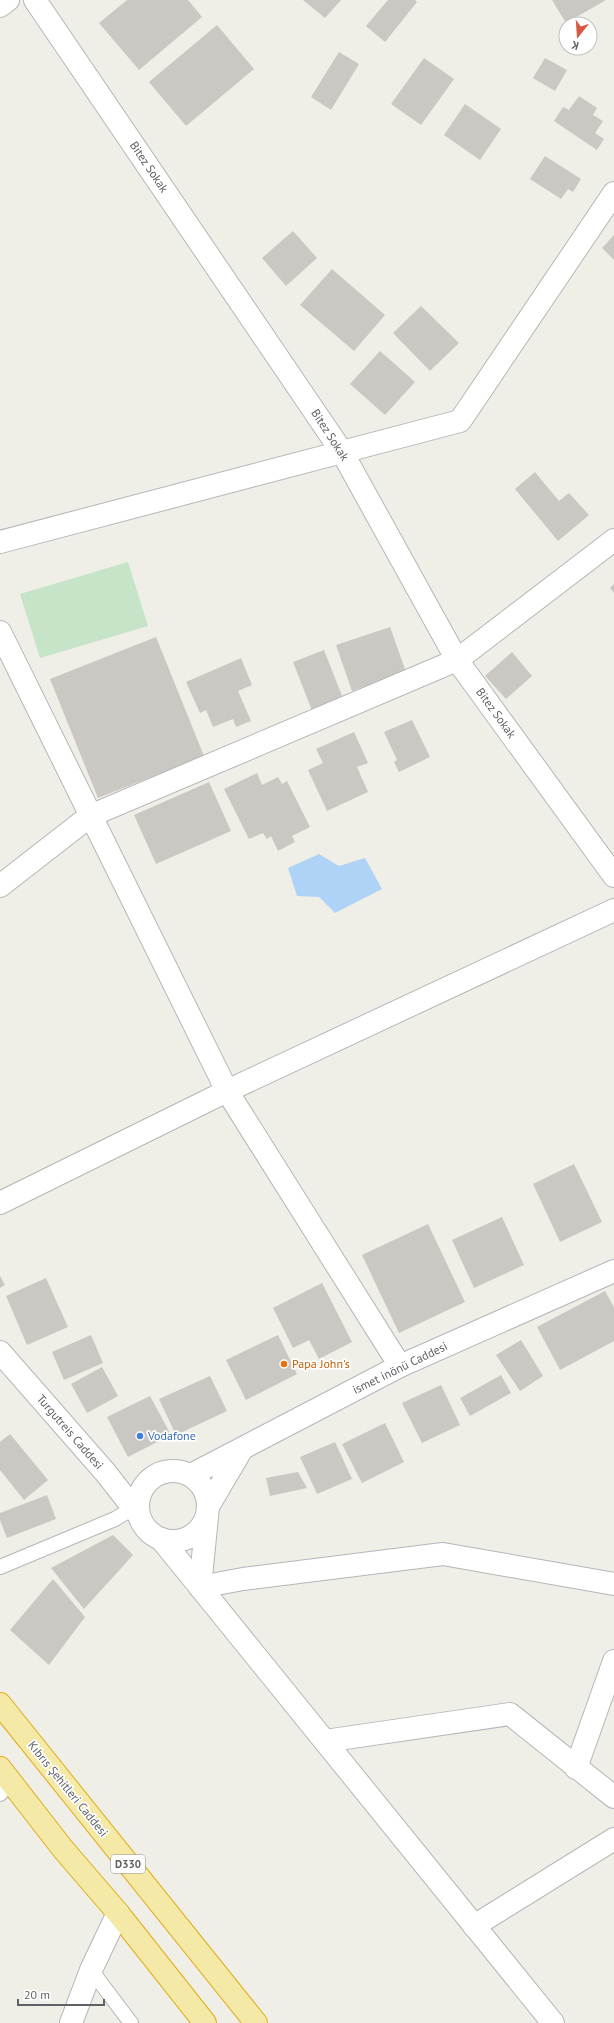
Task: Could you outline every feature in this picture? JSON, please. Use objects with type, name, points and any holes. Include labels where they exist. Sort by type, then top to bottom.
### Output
[{"type":"highway","name":"Kıbrıs Şehitleri Caddesi","points":[[0,1704],[256,2023]]},
{"type":"highway","points":[[4,1781],[118,1913],[205,2023]]},
{"type":"street","points":[[0,6],[8,0]]},
{"type":"street","name":"Bitez Sokak","points":[[36,0],[342,452],[457,660],[614,876]]},
{"type":"street","points":[[0,542],[460,422],[614,193]]},
{"type":"street","points":[[0,886],[90,816],[457,660],[614,540]]},
{"type":"street","points":[[0,632],[227,1091],[400,1366]]},
{"type":"street","points":[[0,1203],[227,1091],[614,910]]},
{"type":"street","name":"ismet inönü Caddesi","points":[[191,1475],[400,1366],[614,1271]]},
{"type":"street","name":"Turgutreis Caddesi","points":[[0,1352],[136,1511]]},
{"type":"street","points":[[200,1587],[208,1511],[207,1493],[200,1483],[191,1475],[180,1471],[168,1470],[157,1474],[147,1481],[139,1496],[136,1511],[143,1525],[150,1534],[161,1539],[172,1541],[184,1540],[194,1535],[202,1527],[208,1511],[242,1449]]},
{"type":"street","points":[[110,1479],[147,1481]]},
{"type":"street","points":[[161,1539],[553,2023]]},
{"type":"street","points":[[200,1587],[243,1579],[443,1554],[614,1584]]},
{"type":"street","points":[[576,1768],[614,1661]]},
{"type":"street","points":[[325,1741],[510,1714],[614,1797]]},
{"type":"street","points":[[474,1926],[614,1839]]},
{"type":"street","points":[[71,2023],[91,1970],[118,1913]]},
{"type":"lane","points":[[0,1567],[136,1511]]},
{"type":"lane","points":[[91,1970],[131,2023]]},
{"type":"green space","points":[[128,562],[148,626],[40,658],[20,594]]},
{"type":"water","points":[[319,854],[339,866],[365,858],[382,889],[335,913],[319,897],[297,896],[288,868]]},
{"type":"building","points":[[127,0],[188,0],[202,17],[139,70],[99,23]]},
{"type":"building","points":[[303,0],[341,0],[325,18]]},
{"type":"building","points":[[388,0],[415,0],[417,2],[385,42],[366,26]]},
{"type":"building","points":[[552,0],[606,0],[578,16],[562,16]]},
{"type":"building","points":[[217,25],[254,69],[186,126],[149,82]]},
{"type":"building","points":[[339,52],[359,64],[331,110],[311,97]]},
{"type":"building","points":[[424,58],[454,79],[421,125],[391,104]]},
{"type":"building","points":[[545,58],[567,70],[555,91],[533,78]]},
{"type":"building","points":[[579,96],[597,108],[593,115],[603,121],[595,133],[604,139],[597,150],[554,121],[563,107],[569,110]]},
{"type":"building","points":[[465,104],[501,129],[480,160],[444,135]]},
{"type":"building","points":[[545,156],[581,179],[573,192],[568,189],[561,199],[530,179]]},
{"type":"building","points":[[293,231],[317,258],[286,286],[262,258]]},
{"type":"building","points":[[614,235],[614,260],[602,248]]},
{"type":"building","points":[[332,269],[385,315],[354,351],[300,305]]},
{"type":"building","points":[[421,306],[459,343],[430,371],[393,333]]},
{"type":"building","points":[[380,351],[415,382],[385,415],[350,384]]},
{"type":"building","points":[[535,472],[559,501],[569,493],[589,515],[558,541],[515,489]]},
{"type":"building","points":[[614,584],[614,593],[610,588]]},
{"type":"building","points":[[390,627],[406,672],[352,691],[336,645]]},
{"type":"building","points":[[156,637],[204,756],[98,798],[50,679]]},
{"type":"building","points":[[324,650],[344,701],[313,713],[293,662]]},
{"type":"building","points":[[512,652],[532,676],[506,699],[485,676]]},
{"type":"building","points":[[241,658],[252,685],[238,691],[251,721],[236,727],[233,719],[213,727],[206,710],[200,713],[186,682]]},
{"type":"building","points":[[412,720],[430,757],[399,772],[394,762],[397,760],[384,732]]},
{"type":"building","points":[[354,732],[368,763],[357,767],[368,792],[327,811],[308,770],[323,763],[316,749]]},
{"type":"building","points":[[257,773],[262,785],[278,777],[282,784],[287,781],[310,827],[292,836],[295,842],[278,851],[271,836],[267,839],[263,833],[249,839],[224,789]]},
{"type":"building","points":[[209,782],[231,831],[156,864],[134,815]]},
{"type":"building","points":[[574,1164],[602,1222],[560,1242],[533,1184]]},
{"type":"building","points":[[502,1217],[524,1265],[474,1288],[452,1240]]},
{"type":"building","points":[[428,1224],[465,1302],[399,1333],[362,1255]]},
{"type":"building","points":[[0,1276],[5,1285],[0,1288]]},
{"type":"building","points":[[46,1278],[68,1327],[27,1345],[6,1296]]},
{"type":"building","points":[[322,1283],[352,1342],[319,1359],[309,1340],[293,1348],[273,1308]]},
{"type":"building","points":[[605,1291],[614,1307],[614,1341],[560,1370],[537,1327]]},
{"type":"building","points":[[91,1335],[103,1363],[64,1380],[52,1352]]},
{"type":"building","points":[[278,1335],[297,1374],[246,1400],[226,1360]]},
{"type":"building","points":[[521,1340],[543,1376],[520,1391],[496,1355]]},
{"type":"building","points":[[102,1367],[118,1396],[87,1413],[71,1384]]},
{"type":"building","points":[[501,1375],[511,1393],[470,1416],[460,1398]]},
{"type":"building","points":[[210,1376],[227,1411],[176,1435],[159,1399]]},
{"type":"building","points":[[441,1385],[460,1425],[422,1443],[402,1403]]},
{"type":"building","points":[[150,1396],[171,1435],[128,1457],[107,1417]]},
{"type":"building","points":[[385,1423],[404,1462],[362,1483],[342,1444]]},
{"type":"building","points":[[10,1434],[48,1480],[24,1500],[0,1470],[0,1442]]},
{"type":"building","points":[[335,1442],[352,1479],[317,1494],[300,1457]]},
{"type":"building","points":[[298,1472],[307,1488],[270,1496],[266,1478]]},
{"type":"building","points":[[47,1495],[56,1519],[7,1538],[0,1520],[0,1513]]},
{"type":"building","points":[[113,1535],[133,1555],[84,1609],[51,1568]]},
{"type":"building","points":[[53,1579],[85,1617],[49,1665],[10,1630]]},
{"type":"place","name":"Papa John's","points":[[284,1364]]},
{"type":"place","name":"Vodafone","points":[[140,1436]]}]
